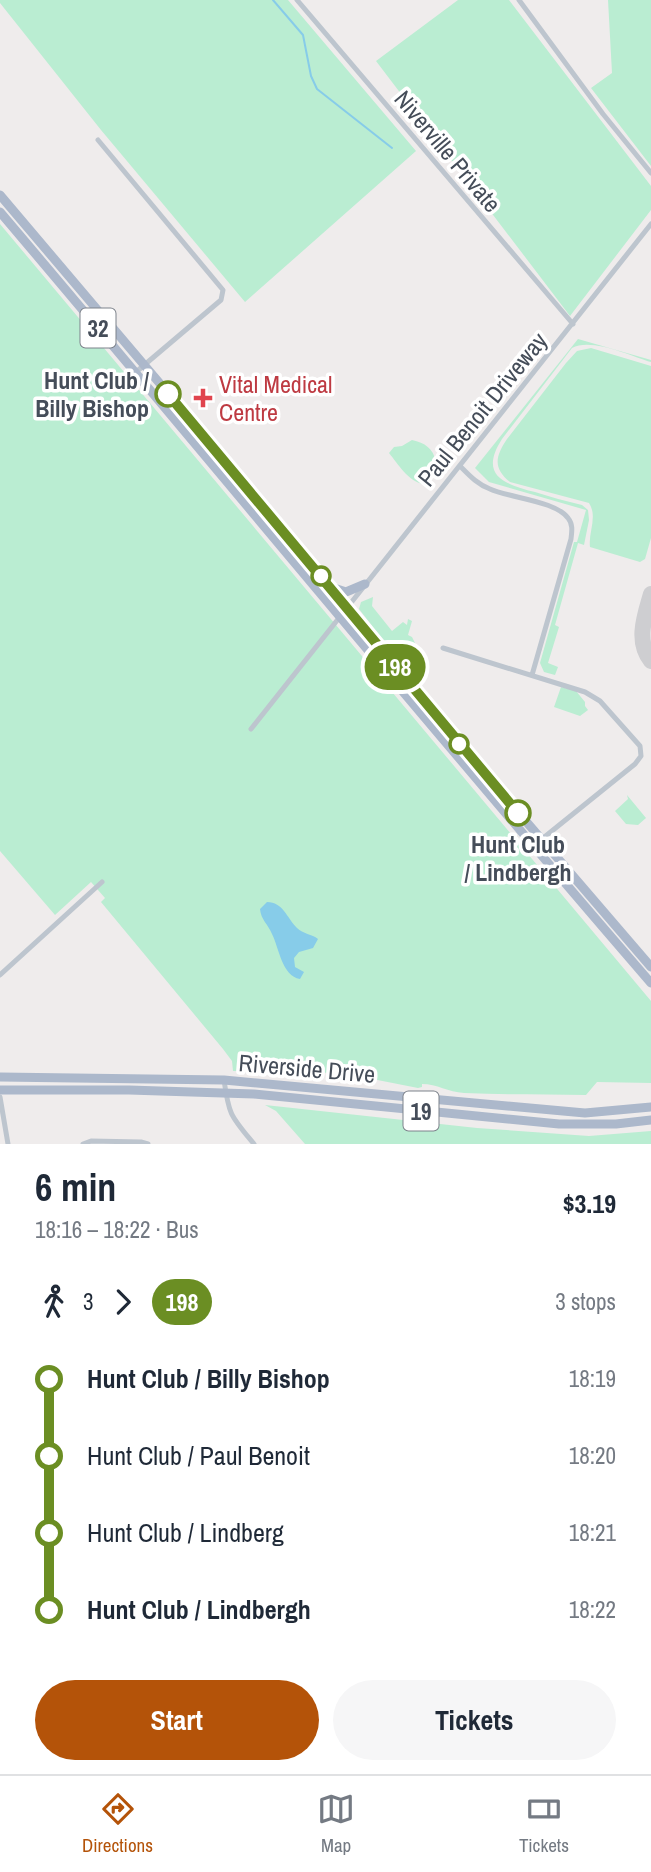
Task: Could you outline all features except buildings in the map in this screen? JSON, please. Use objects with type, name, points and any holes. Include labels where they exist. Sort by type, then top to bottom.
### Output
[{"type":"main road","name":"32","points":[[0,195],[330,587],[343,611],[533,847],[623,943],[651,967]]},
{"type":"main road","name":"32","points":[[0,212],[541,840],[623,943],[651,984]]},
{"type":"main road","points":[[330,587],[345,592],[365,584]]},
{"type":"main road","name":"Riverside Drive","points":[[0,1077],[225,1080],[551,1112],[597,1113],[651,1107]]},
{"type":"main road","name":"Riverside Drive","points":[[0,1090],[254,1094],[559,1124],[616,1124],[651,1120]]},
{"type":"street","name":"Niverville Private","points":[[297,0],[573,324]]},
{"type":"street","points":[[519,0],[547,34],[603,114],[651,173]]},
{"type":"street","points":[[97,140],[223,290],[221,300],[136,372]]},
{"type":"street","name":"Paul Benoit Driveway","points":[[251,729],[651,224]]},
{"type":"street","points":[[460,466],[476,482],[491,490],[558,509],[568,517],[572,527],[571,539],[532,675]]},
{"type":"street","points":[[443,648],[575,687],[595,697],[633,738],[641,752],[635,764],[533,847]]},
{"type":"street","points":[[0,975],[102,882]]},
{"type":"street","points":[[225,1080],[227,1107],[254,1144]]},
{"type":"street","points":[[0,1097],[8,1144]]},
{"type":"street","points":[[83,1144],[91,1141],[148,1144]]},
{"type":"green space","points":[[0,0],[288,0],[416,151],[245,302],[101,130]]},
{"type":"green space","points":[[458,0],[509,0],[651,186],[651,210],[570,316],[376,61]]},
{"type":"green space","points":[[608,0],[651,0],[651,166],[591,88],[612,73]]},
{"type":"green space","points":[[0,224],[651,1001],[651,1083],[597,1082],[586,1095],[479,1094],[427,1084],[418,1088],[342,1073],[233,1071],[232,1061],[223,1049],[101,902],[105,898],[91,882],[55,915],[0,851]]},
{"type":"green space","points":[[578,339],[651,362],[600,346],[580,345],[572,348],[502,439],[493,461],[494,469],[504,481],[582,505],[588,510],[589,520],[584,545],[578,543],[555,625],[559,627],[548,663],[558,667],[555,675],[544,672],[540,663],[574,542],[577,542],[586,510],[489,482],[475,468]]},
{"type":"green space","points":[[591,348],[651,366],[651,538],[645,559],[640,562],[590,547],[593,514],[589,503],[510,482],[498,467],[498,457],[507,439],[566,363],[577,351]]},
{"type":"green space","points":[[412,440],[428,447],[436,462],[423,484],[408,476],[389,453],[394,447]]},
{"type":"green space","points":[[373,597],[372,606],[392,631],[403,622],[407,625],[408,619],[412,621],[408,635],[417,647],[410,655],[400,647],[390,649],[359,609],[361,602]]},
{"type":"green space","points":[[561,687],[576,691],[588,710],[580,716],[554,707]]},
{"type":"green space","points":[[627,795],[646,818],[638,825],[626,824],[615,811],[628,799]]},
{"type":"green space","points":[[265,1105],[477,1128],[589,1136],[651,1131],[651,1144],[305,1144],[276,1111]]},
{"type":"water","points":[[267,902],[284,911],[302,932],[318,939],[313,948],[299,952],[294,958],[295,967],[304,972],[300,979],[289,973],[285,967],[262,916],[260,909]]},
{"type":"waterway","points":[[273,0],[303,35],[311,76],[317,89],[392,148]]},
{"type":"taxiway","points":[[651,594],[642,637],[651,661]]},
{"type":"bus line","name":"198","points":[[168,394],[518,813]]},
{"type":"place","name":"Hunt Club / Billy Bishop","points":[[168,394]]},
{"type":"place","name":"Vital Medical Centre","points":[[203,398]]},
{"type":"place","name":"Hunt Club / Lindbergh","points":[[518,813]]}]
